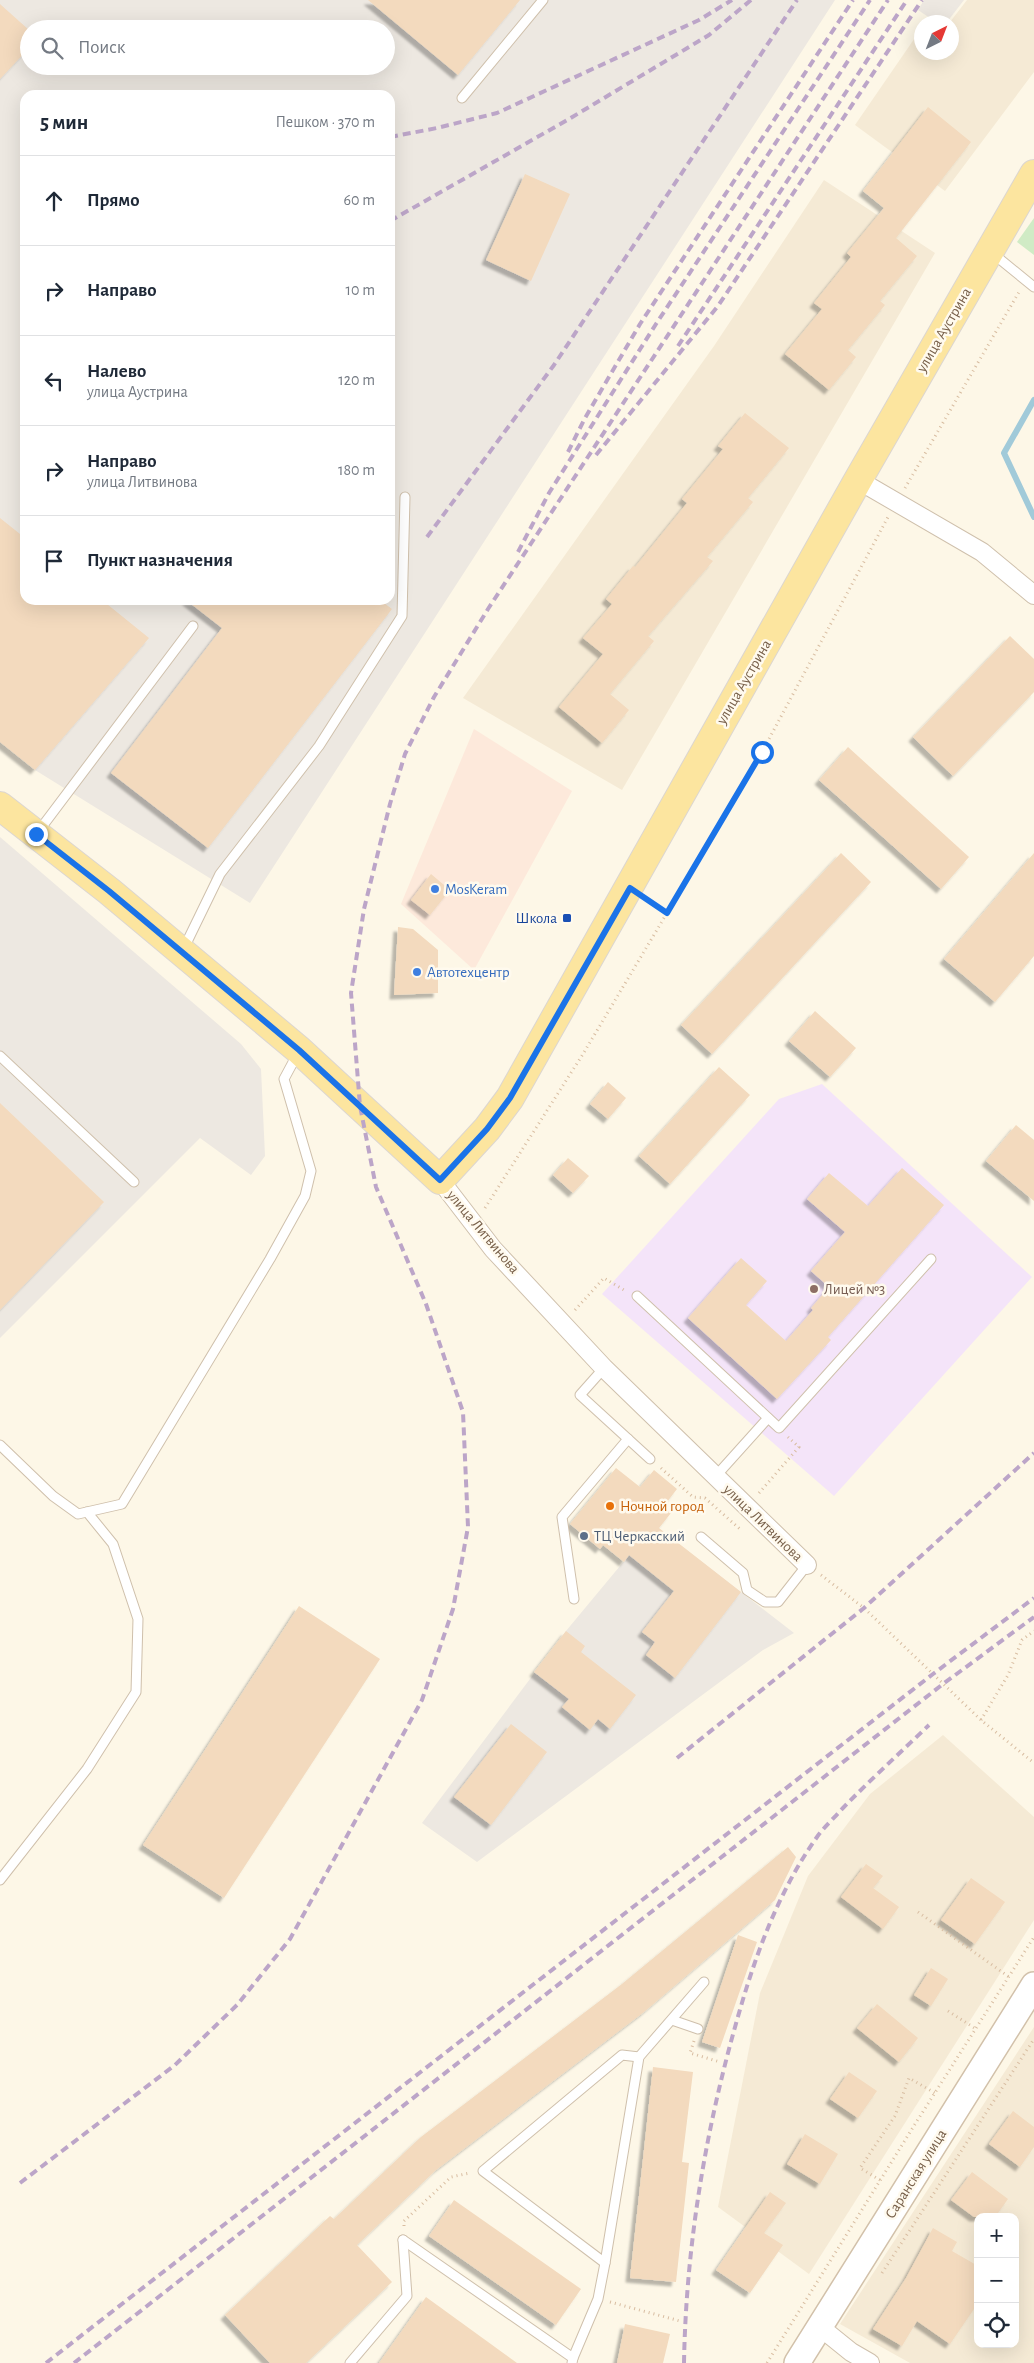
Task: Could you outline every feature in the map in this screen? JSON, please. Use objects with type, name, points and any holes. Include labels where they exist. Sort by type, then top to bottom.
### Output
[{"type":"main road","name":"улица Аустрина","points":[[440,1180],[487,1129],[510,1098],[630,888],[692,773],[858,480],[1034,174]]},
{"type":"main road","name":"улица Литвинова","points":[[0,806],[182,952],[299,1050],[440,1180]]},
{"type":"main road","name":"Саранская улица","points":[[797,2363],[1034,1985]]},
{"type":"street","points":[[858,480],[982,552],[1034,595]]},
{"type":"street","name":"улица Литвинова","points":[[440,1180],[493,1248],[604,1368],[807,1565]]},
{"type":"street","points":[[820,2327],[851,2352],[870,2363]]},
{"type":"lane","points":[[462,98],[543,0]]},
{"type":"lane","points":[[989,250],[1034,287]]},
{"type":"lane","points":[[182,952],[220,874],[319,746],[402,616],[404,497]]},
{"type":"lane","points":[[36,834],[193,626]]},
{"type":"lane","points":[[0,1445],[53,1496],[78,1514],[122,1504],[270,1259],[305,1196],[311,1171],[284,1079],[299,1050]]},
{"type":"lane","points":[[0,1056],[134,1182]]},
{"type":"lane","points":[[637,1296],[779,1428],[932,1259]]},
{"type":"lane","points":[[604,1368],[580,1395],[650,1459]]},
{"type":"lane","points":[[715,1477],[768,1418]]},
{"type":"lane","points":[[574,1599],[562,1517],[628,1439]]},
{"type":"lane","points":[[0,1880],[86,1769],[136,1692],[138,1618],[113,1544],[87,1512]]},
{"type":"lane","points":[[701,1537],[743,1573],[747,1590],[765,1602],[778,1602],[807,1565]]},
{"type":"lane","points":[[403,2240],[572,2360],[598,2298],[639,2057],[704,1982]]},
{"type":"lane","points":[[672,2020],[698,2029]]},
{"type":"lane","points":[[605,2263],[483,2171],[622,2055],[639,2057]]},
{"type":"lane","points":[[350,2363],[407,2296],[403,2240]]},
{"type":"path","points":[[475,1224],[583,1054],[762,752],[896,502],[1026,281]]},
{"type":"path","points":[[630,888],[667,913]]},
{"type":"path","points":[[564,1324],[604,1278],[637,1296]]},
{"type":"path","points":[[748,1506],[799,1447],[779,1428]]},
{"type":"path","points":[[650,1459],[693,1497],[705,1498],[746,1534]]},
{"type":"path","points":[[807,1565],[864,1608],[981,1720],[1034,1763]]},
{"type":"path","points":[[981,1720],[1008,1675],[1022,1640],[1034,1631]]},
{"type":"path","points":[[918,1912],[1009,1977]]},
{"type":"path","points":[[767,2363],[880,2180],[1034,1938]]},
{"type":"path","points":[[948,2011],[976,2029]]},
{"type":"path","points":[[698,2029],[690,2053],[720,2062]]},
{"type":"path","points":[[880,2277],[1034,2039]]},
{"type":"path","points":[[880,2180],[860,2168],[895,2116],[909,2078],[935,2093]]},
{"type":"path","points":[[403,2240],[404,2221],[452,2177],[483,2171]]},
{"type":"path","points":[[598,2298],[680,2321]]},
{"type":"shaded area","points":[[0,0],[835,0],[250,903],[35,770],[0,742]]},
{"type":"shaded area","points":[[924,0],[964,0],[952,15],[926,15],[918,10]]},
{"type":"shaded area","points":[[967,0],[1034,0],[1034,72],[945,191],[855,125],[914,39],[914,60],[959,60],[959,15],[955,15]]},
{"type":"shaded area","points":[[824,180],[935,253],[622,790],[463,698],[714,346]]},
{"type":"shaded area","points":[[474,729],[572,791],[474,970],[401,904]]},
{"type":"shaded area","points":[[0,837],[241,1044],[261,1069],[265,1156],[251,1175],[200,1138],[0,1338]]},
{"type":"shaded area","name":"Лицей №3","points":[[822,1084],[1032,1277],[834,1496],[602,1294],[779,1099]]},
{"type":"shaded area","points":[[654,1525],[794,1633],[763,1650],[477,1862],[422,1823],[566,1631]]},
{"type":"shaded area","points":[[943,1735],[1034,1817],[1034,1920],[809,2274],[718,2207],[760,1993],[808,1876],[870,1794]]},
{"type":"shaded area","points":[[1034,2027],[1034,2363],[910,2363],[840,2324]]},
{"type":"green space","points":[[1034,218],[1034,255],[1017,242]]},
{"type":"building","points":[[368,0],[520,0],[458,75],[395,22],[395,20],[392,20]]},
{"type":"building","points":[[0,4],[20,22],[20,58],[0,79]]},
{"type":"building","points":[[928,107],[971,142],[896,238],[917,256],[880,301],[885,305],[848,350],[856,357],[829,390],[785,354],[822,309],[814,303],[851,257],[847,253],[884,208],[863,191]]},
{"type":"building","points":[[525,174],[570,194],[531,281],[486,260]]},
{"type":"building","points":[[745,413],[789,448],[748,498],[753,502],[707,557],[713,561],[648,636],[654,641],[610,694],[629,710],[602,743],[559,707],[603,654],[583,638],[612,604],[606,599],[633,566],[635,567],[687,503],[682,499],[723,449],[718,446]]},
{"type":"building","points":[[0,518],[20,534],[20,605],[108,605],[149,638],[35,770],[0,742]]},
{"type":"building","points":[[192,605],[387,605],[392,609],[208,848],[111,773],[222,628]]},
{"type":"building","points":[[1010,636],[1034,659],[1034,692],[953,776],[913,737]]},
{"type":"building","points":[[848,747],[969,857],[941,889],[819,780]]},
{"type":"building","points":[[841,853],[871,882],[712,1054],[681,1025]]},
{"type":"building","points":[[1034,853],[1034,956],[995,1002],[944,959]]},
{"type":"building","points":[[431,874],[450,890],[430,915],[411,900]]},
{"type":"building","name":"Автотехцентр","points":[[398,927],[413,929],[438,950],[438,993],[394,995]]},
{"type":"building","points":[[815,1011],[856,1048],[830,1077],[789,1041]]},
{"type":"building","points":[[719,1067],[750,1095],[670,1184],[639,1156]]},
{"type":"building","points":[[608,1082],[626,1098],[608,1119],[590,1104]]},
{"type":"building","points":[[0,1103],[104,1202],[0,1310]]},
{"type":"building","points":[[1016,1125],[1034,1140],[1034,1201],[986,1161]]},
{"type":"building","points":[[568,1158],[589,1176],[573,1193],[553,1175]]},
{"type":"building","points":[[902,1168],[944,1205],[828,1337],[831,1340],[777,1399],[688,1318],[741,1258],[767,1281],[746,1305],[786,1341],[813,1310],[811,1308],[829,1287],[811,1271],[845,1232],[807,1199],[829,1173],[868,1206]]},
{"type":"building","points":[[616,1468],[640,1487],[654,1470],[677,1489],[663,1507],[671,1513],[659,1528],[741,1592],[675,1678],[646,1655],[655,1642],[642,1632],[674,1591],[629,1555],[624,1562],[603,1545],[600,1549],[570,1524]]},
{"type":"building","points":[[299,1606],[380,1659],[224,1898],[143,1845]]},
{"type":"building","points":[[566,1631],[585,1646],[581,1652],[636,1695],[610,1729],[598,1719],[590,1730],[562,1707],[569,1699],[534,1672]]},
{"type":"building","points":[[511,1724],[547,1752],[491,1825],[454,1797]]},
{"type":"building","points":[[788,1847],[796,1857],[775,1900],[644,2012],[436,2170],[357,2245],[392,2282],[306,2363],[270,2363],[225,2315],[330,2216],[334,2219],[421,2137],[622,1984]]},
{"type":"building","points":[[866,1864],[883,1876],[873,1888],[899,1907],[883,1929],[841,1897]]},
{"type":"building","points":[[971,1878],[1005,1902],[975,1944],[941,1920]]},
{"type":"building","points":[[738,1935],[757,1942],[720,2048],[702,2042]]},
{"type":"building","points":[[931,1968],[948,1979],[931,2006],[914,1995]]},
{"type":"building","points":[[877,2004],[918,2038],[899,2062],[857,2028]]},
{"type":"building","points":[[653,2067],[693,2072],[682,2162],[689,2163],[676,2282],[630,2278]]},
{"type":"building","points":[[849,2072],[877,2091],[858,2118],[830,2099]]},
{"type":"building","points":[[1013,2111],[1034,2127],[1034,2147],[1020,2167],[989,2144]]},
{"type":"building","points":[[805,2134],[838,2154],[820,2184],[787,2164]]},
{"type":"building","points":[[972,2172],[1008,2199],[998,2213],[974,2213],[974,2217],[951,2200]]},
{"type":"building","points":[[770,2192],[786,2203],[764,2233],[783,2245],[750,2293],[716,2270]]},
{"type":"building","points":[[454,2200],[581,2289],[556,2325],[429,2236]]},
{"type":"building","points":[[933,2228],[957,2242],[952,2251],[974,2264],[974,2309],[950,2344],[917,2321],[902,2346],[873,2329],[906,2278]]},
{"type":"building","points":[[426,2297],[517,2363],[379,2363]]},
{"type":"building","points":[[625,2324],[670,2334],[663,2363],[617,2363]]},
{"type":"waterway","points":[[1034,400],[1004,453],[1034,517]]},
{"type":"railway","points":[[395,136],[497,113],[699,20],[732,0]]},
{"type":"railway","points":[[395,218],[569,119],[709,35],[751,0]]},
{"type":"railway","points":[[427,537],[554,365],[797,0]]},
{"type":"railway","points":[[568,452],[585,418],[640,324],[853,0]]},
{"type":"railway","points":[[518,552],[549,493],[656,324],[870,0]]},
{"type":"railway","points":[[20,2183],[175,2065],[237,2005],[290,1939],[422,1700],[453,1609],[468,1527],[463,1412],[426,1304],[376,1187],[360,1106],[351,993],[364,909],[390,804],[405,754],[434,697],[488,609],[888,0]]},
{"type":"railway","points":[[678,346],[907,0]]},
{"type":"railway","points":[[596,455],[718,306],[922,0]]},
{"type":"railway","points":[[677,1758],[864,1608],[1034,1453]]},
{"type":"railway","points":[[46,2363],[933,1674],[1034,1598]]},
{"type":"railway","points":[[74,2363],[943,1684],[1034,1617]]},
{"type":"railway","points":[[684,2363],[689,2276],[699,2190],[726,2062],[744,1996],[760,1948],[779,1902],[803,1858],[820,1833],[853,1798],[929,1725]]},
{"type":"place","name":"MosKeram","points":[[435,889]]},
{"type":"place","name":"Школа","points":[[567,918]]},
{"type":"place","name":"Автотехцентр","points":[[417,972]]},
{"type":"place","name":"Лицей №3","points":[[814,1289]]},
{"type":"place","name":"Ночной город","points":[[610,1506]]},
{"type":"place","name":"ТЦ Черкасский","points":[[584,1536]]},
{"type":"route","points":[[36,834],[109,891],[299,1050],[440,1180],[487,1129],[510,1098],[630,888],[667,913],[762,752]]}]
